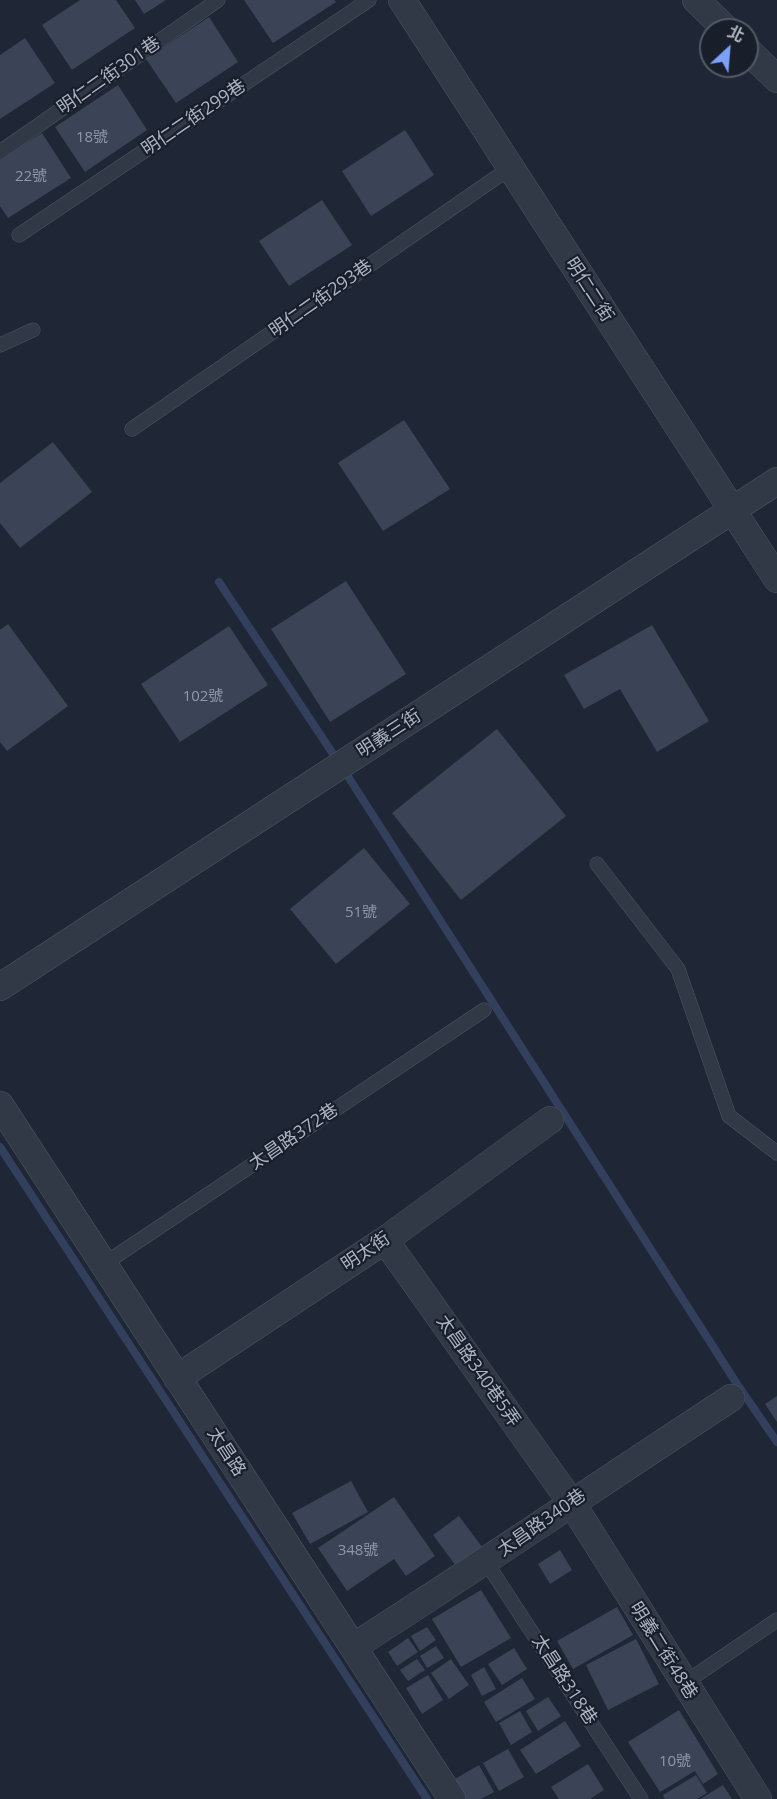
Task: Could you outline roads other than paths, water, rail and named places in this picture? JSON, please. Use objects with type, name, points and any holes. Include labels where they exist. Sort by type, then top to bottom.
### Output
[{"type":"street","name":"明仁二街","points":[[402,0],[777,579]]},
{"type":"street","points":[[696,0],[715,18]]},
{"type":"street","points":[[759,62],[777,80]]},
{"type":"street","name":"明義三街","points":[[0,987],[777,481]]},
{"type":"street","name":"太昌路","points":[[0,1106],[452,1799]]},
{"type":"street","name":"明太街","points":[[177,1378],[385,1240],[550,1120]]},
{"type":"street","name":"太昌路340巷5弄","points":[[385,1240],[571,1502]]},
{"type":"street","name":"太昌路340巷","points":[[353,1647],[486,1562],[571,1502],[730,1398]]},
{"type":"street","name":"明義二街48巷","points":[[571,1502],[758,1799]]},
{"type":"lane","name":"明仁二街301巷","points":[[0,152],[218,0]]},
{"type":"lane","name":"明仁二街299巷","points":[[19,235],[369,0]]},
{"type":"lane","name":"明仁二街293巷","points":[[132,429],[510,168]]},
{"type":"lane","points":[[0,345],[33,330]]},
{"type":"lane","points":[[597,864],[678,969],[729,1116],[777,1153]]},
{"type":"lane","name":"太昌路372巷","points":[[104,1264],[484,1010]]},
{"type":"lane","name":"太昌路318巷","points":[[486,1562],[641,1799]]},
{"type":"lane","points":[[683,1683],[777,1620]]},
{"type":"waterway","points":[[219,582],[349,778],[737,1384],[777,1442]]},
{"type":"waterway","points":[[0,1147],[427,1799]]}]
